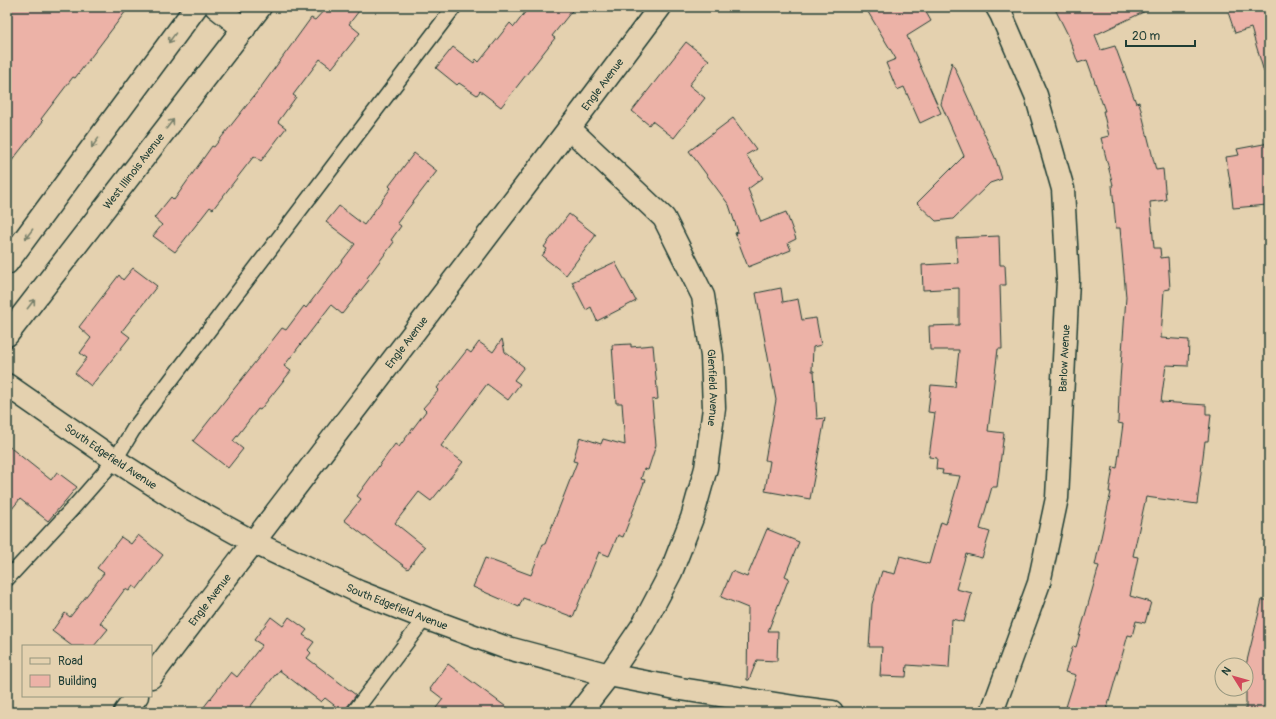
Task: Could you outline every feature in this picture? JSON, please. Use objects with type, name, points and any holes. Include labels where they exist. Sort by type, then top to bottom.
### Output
[{"type":"street","points":[[7,263],[196,7]]},
{"type":"street","points":[[216,7],[244,29]]},
{"type":"street","name":"West Illinois Avenue","points":[[7,335],[260,7]]},
{"type":"street","name":"Engle Avenue","points":[[152,676],[570,128],[660,7]]},
{"type":"street","name":"Barlow Avenue","points":[[992,712],[1039,583],[1057,498],[1068,280],[1063,189],[1036,95],[997,7]]},
{"type":"street","name":"Glenfield Avenue","points":[[570,128],[664,218],[703,296],[712,356],[714,408],[706,468],[692,518],[671,572],[643,625],[609,675],[580,712]]},
{"type":"street","name":"South Edgefield Avenue","points":[[7,385],[115,460],[182,503],[253,542],[359,592],[504,647],[609,675],[800,710],[832,712]]},
{"type":"street","points":[[125,712],[136,697]]},
{"type":"lane","points":[[7,579],[115,460],[133,430],[454,7]]},
{"type":"lane","points":[[354,712],[425,618]]},
{"type":"building","points":[[7,7],[129,7],[75,78],[73,77],[41,119],[43,121],[7,167]]},
{"type":"building","points":[[327,7],[362,7],[349,24],[360,33],[332,68],[320,59],[293,95],[296,97],[278,122],[286,128],[261,161],[254,156],[213,209],[210,207],[175,252],[153,236],[162,225],[154,218],[171,197],[174,200],[212,146],[214,147],[261,87],[311,18],[315,20]]},
{"type":"building","points":[[529,7],[575,7],[552,36],[555,38],[501,107],[480,91],[477,95],[459,83],[457,85],[436,68],[453,47],[474,63],[476,59],[479,62],[510,23],[514,27]]},
{"type":"building","points":[[865,7],[923,7],[931,21],[907,36],[941,113],[920,123],[904,87],[897,90],[886,63],[896,59]]},
{"type":"building","points":[[1054,7],[1154,7],[1095,35],[1101,50],[1115,46],[1136,103],[1139,102],[1156,170],[1163,169],[1166,200],[1150,202],[1154,248],[1160,248],[1161,258],[1168,257],[1170,289],[1164,290],[1161,338],[1189,340],[1188,366],[1166,365],[1161,402],[1206,405],[1206,414],[1211,414],[1208,441],[1205,441],[1197,504],[1146,497],[1133,556],[1138,557],[1130,596],[1151,602],[1145,623],[1136,621],[1132,636],[1128,635],[1106,712],[1082,712],[1066,707],[1076,675],[1065,672],[1073,646],[1076,647],[1099,566],[1095,565],[1111,492],[1109,492],[1113,467],[1117,468],[1123,424],[1118,423],[1126,297],[1120,228],[1116,228],[1113,185],[1101,138],[1109,136],[1103,111],[1105,111],[1087,60],[1078,63],[1068,35]]},
{"type":"building","points":[[1243,7],[1269,7],[1269,71],[1264,72],[1251,28],[1235,33],[1228,12]]},
{"type":"building","points":[[686,42],[709,60],[689,85],[705,98],[674,138],[652,121],[649,125],[632,111]]},
{"type":"building","points":[[952,62],[996,160],[1002,179],[990,183],[953,219],[936,221],[917,203],[964,156],[941,104]]},
{"type":"building","points":[[733,118],[756,149],[746,155],[763,178],[748,189],[761,222],[786,212],[796,239],[788,243],[791,250],[748,267],[735,233],[738,232],[729,205],[689,151]]},
{"type":"building","points":[[1269,143],[1269,199],[1266,199],[1267,205],[1233,208],[1226,157],[1239,155],[1237,149]]},
{"type":"building","points":[[414,153],[437,171],[397,223],[401,226],[391,240],[394,242],[367,278],[369,280],[342,314],[331,305],[284,366],[291,371],[233,441],[243,449],[228,468],[193,441],[282,328],[286,330],[304,306],[306,308],[355,244],[326,222],[339,206],[364,225],[391,188],[389,186]]},
{"type":"building","points":[[569,214],[596,235],[566,275],[542,256],[547,249],[544,247]]},
{"type":"building","points":[[999,236],[1000,265],[1005,265],[1006,285],[1000,285],[1002,349],[998,349],[988,431],[1004,433],[997,487],[992,487],[980,529],[990,532],[982,558],[966,554],[956,589],[972,593],[964,622],[952,619],[949,668],[907,665],[906,677],[880,676],[882,647],[869,647],[872,604],[882,571],[895,574],[900,556],[929,564],[941,522],[946,524],[960,476],[942,474],[943,470],[936,469],[937,458],[929,457],[935,413],[928,412],[931,385],[955,387],[959,350],[930,350],[929,326],[959,325],[959,288],[923,290],[922,265],[958,263],[956,238]]},
{"type":"building","points":[[615,262],[636,301],[597,321],[591,307],[586,310],[572,282]]},
{"type":"building","points":[[133,268],[157,286],[122,331],[130,337],[91,386],[75,373],[87,358],[80,353],[91,338],[79,327],[119,275],[123,280]]},
{"type":"building","points":[[781,288],[783,302],[798,299],[802,320],[816,318],[821,345],[813,347],[812,371],[814,371],[817,419],[825,418],[810,499],[765,491],[770,461],[765,460],[776,400],[756,293]]},
{"type":"building","points":[[502,339],[505,352],[524,367],[514,380],[520,384],[508,400],[487,384],[441,446],[463,462],[431,501],[419,492],[395,523],[425,547],[408,569],[344,520],[361,499],[357,496],[395,444],[399,447],[426,411],[423,408],[439,390],[437,388],[467,350],[471,353],[479,342],[493,352]]},
{"type":"building","points":[[631,344],[631,347],[653,345],[658,399],[652,400],[656,445],[648,470],[644,469],[641,479],[645,480],[623,537],[618,535],[609,556],[599,552],[573,617],[523,598],[519,607],[473,587],[485,558],[531,575],[543,544],[545,544],[577,462],[573,461],[580,437],[601,444],[603,439],[625,445],[622,403],[616,403],[612,345]]},
{"type":"building","points":[[7,445],[51,480],[57,472],[77,487],[48,521],[20,499],[7,515]]},
{"type":"building","points":[[767,529],[799,542],[785,576],[789,578],[768,631],[778,631],[777,661],[757,660],[749,680],[747,680],[748,608],[721,597],[732,571],[747,577]]},
{"type":"building","points":[[138,535],[163,555],[137,589],[133,586],[129,591],[125,589],[100,623],[108,629],[95,645],[71,645],[52,631],[65,613],[70,617],[104,573],[97,568],[121,537],[131,544]]},
{"type":"building","points":[[1262,600],[1269,600],[1269,692],[1267,712],[1246,712],[1246,697],[1254,697],[1254,657],[1248,657]]},
{"type":"building","points":[[271,617],[283,626],[289,617],[307,630],[303,635],[314,642],[308,650],[311,653],[307,658],[356,695],[347,707],[346,712],[343,712],[325,698],[321,702],[279,670],[246,712],[200,712],[231,672],[237,677],[262,645],[254,640]]},
{"type":"building","points":[[448,664],[513,712],[433,712],[443,699],[430,689]]}]
